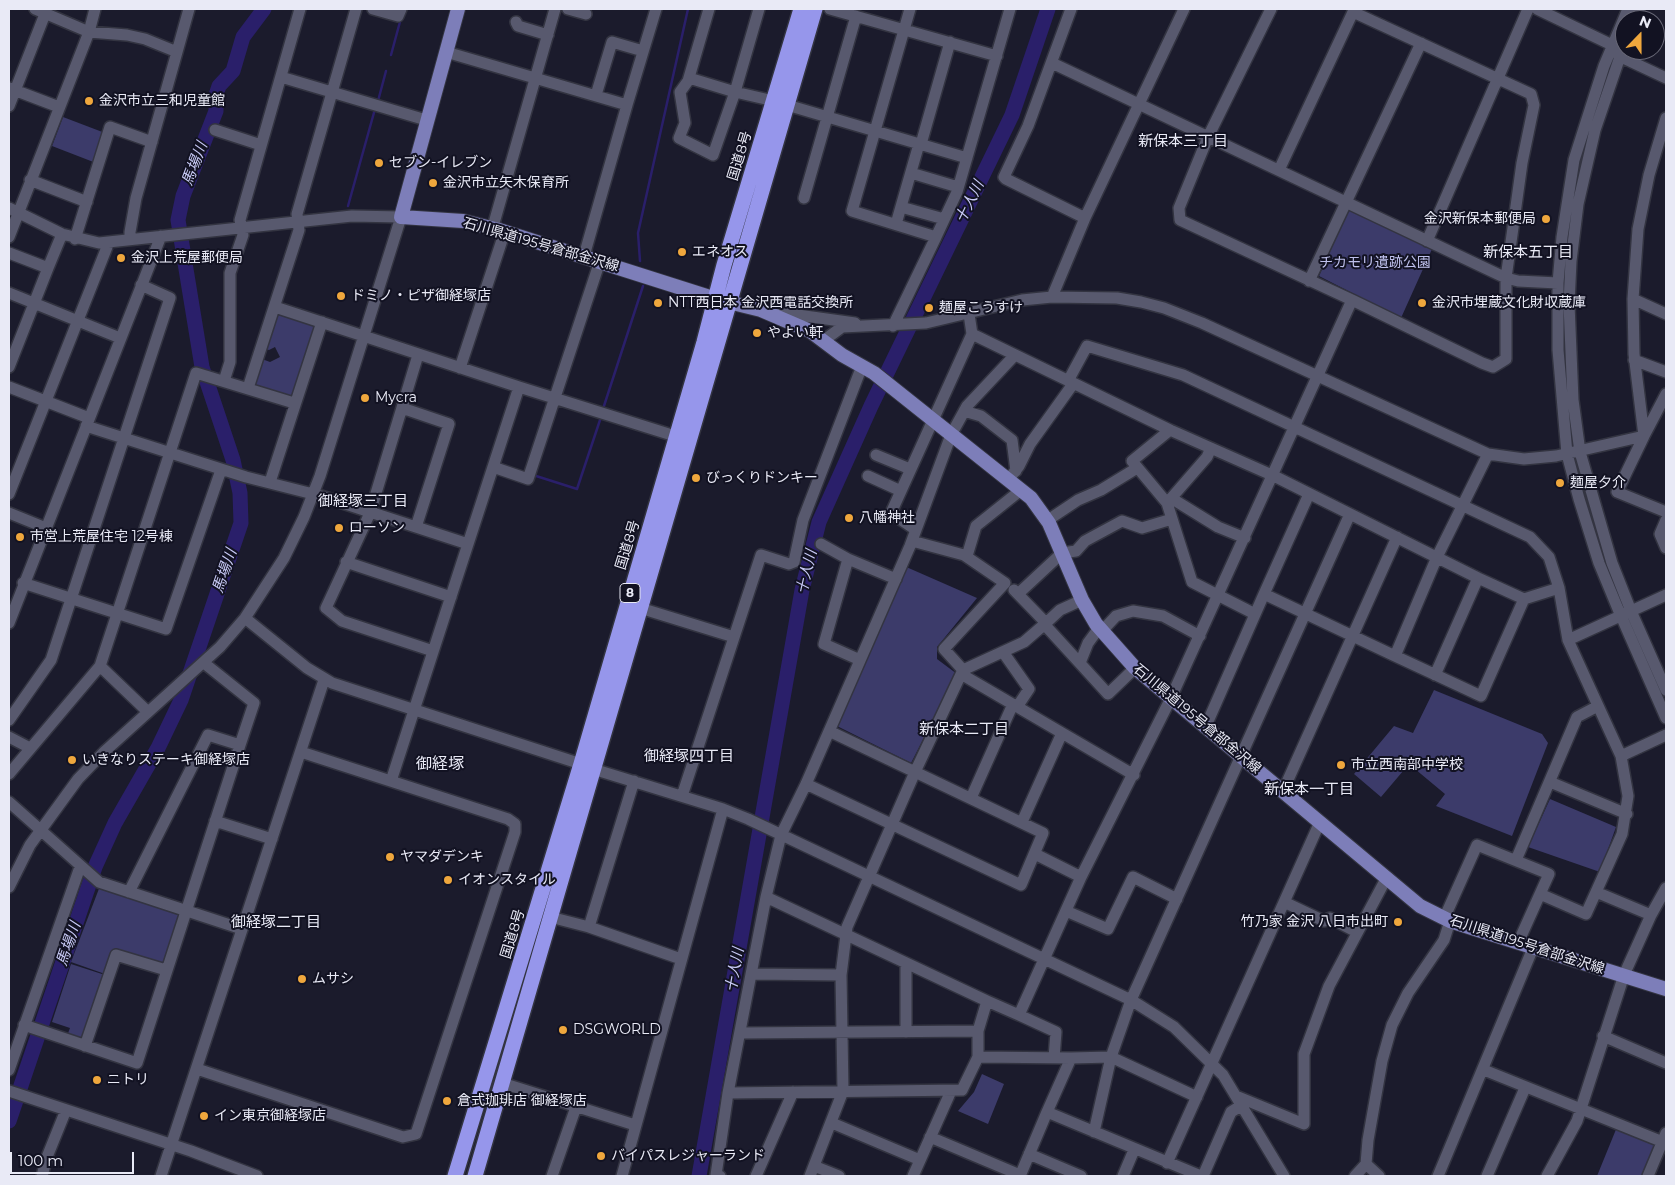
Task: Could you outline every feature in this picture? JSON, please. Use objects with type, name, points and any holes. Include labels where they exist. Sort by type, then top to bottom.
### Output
[{"type":"highway","name":"国道8号","points":[[781,103],[801,9]]},
{"type":"highway","name":"国道8号","points":[[455,1176],[640,608],[723,300],[781,103],[815,9]]},
{"type":"highway","name":"国道8号","points":[[475,1176],[550,917],[587,766],[675,436],[723,300]]},
{"type":"main road","points":[[401,217],[426,120],[458,9]]},
{"type":"main road","name":"石川県道195号倉部金沢線","points":[[401,217],[463,221],[499,230],[723,300],[761,310],[796,324],[868,369],[951,435],[1012,475],[1021,490],[1031,498],[1048,520],[1082,600],[1100,629],[1135,668],[1170,700],[1242,757],[1420,906],[1450,921],[1666,989]]},
{"type":"street","points":[[9,237],[14,210],[30,180],[89,32],[95,9]]},
{"type":"street","points":[[130,239],[136,198],[189,9]]},
{"type":"street","points":[[224,381],[230,362],[230,273],[242,235],[240,220],[300,9]]},
{"type":"street","points":[[248,388],[299,230],[297,214],[356,9]]},
{"type":"street","points":[[373,9],[398,16],[400,9]]},
{"type":"street","points":[[460,368],[503,237],[494,223],[555,9]]},
{"type":"street","points":[[568,9],[586,14]]},
{"type":"street","points":[[584,256],[656,9]]},
{"type":"street","points":[[709,9],[689,78],[680,92],[685,123],[680,138],[713,155],[759,9]]},
{"type":"street","points":[[830,9],[997,56]]},
{"type":"street","points":[[910,9],[852,211],[936,236]]},
{"type":"street","points":[[896,326],[958,187],[1010,9]]},
{"type":"street","points":[[1071,9],[1028,126],[1004,177],[1085,218]]},
{"type":"street","points":[[1052,297],[1085,218],[1184,9]]},
{"type":"street","points":[[1271,9],[1208,137],[1179,208],[1180,220],[1493,367],[1506,359],[1506,278],[1522,163],[1534,105],[1531,94],[1351,10],[1279,170]]},
{"type":"street","points":[[1427,240],[1528,9]]},
{"type":"street","points":[[1537,9],[1612,45],[1615,50]]},
{"type":"street","points":[[1628,9],[1612,45],[1574,160],[1562,237],[1558,283],[1558,350],[1567,454],[1599,563],[1666,690]]},
{"type":"street","points":[[9,106],[12,89],[40,11],[89,32],[136,37],[177,52]]},
{"type":"street","points":[[804,198],[856,16]]},
{"type":"street","points":[[516,22],[518,26],[548,35]]},
{"type":"street","points":[[596,95],[612,42],[643,51]]},
{"type":"street","points":[[896,224],[950,42]]},
{"type":"street","points":[[1309,281],[1421,44]]},
{"type":"street","points":[[446,52],[627,105]]},
{"type":"street","points":[[1618,60],[1595,130],[1578,204],[1571,261],[1570,304],[1573,400],[1580,452],[1626,614],[1666,718]]},
{"type":"street","points":[[1628,60],[1666,78]]},
{"type":"street","points":[[1052,63],[1506,278],[1518,281],[1558,283]]},
{"type":"street","points":[[281,78],[426,120]]},
{"type":"street","points":[[689,78],[967,158]]},
{"type":"street","points":[[12,89],[59,107]]},
{"type":"street","points":[[1644,436],[1634,360],[1633,299],[1638,229],[1663,141],[1666,118]]},
{"type":"street","points":[[75,239],[110,127],[152,142]]},
{"type":"street","points":[[215,130],[261,145]]},
{"type":"street","points":[[911,173],[958,187]]},
{"type":"street","points":[[30,180],[87,202]]},
{"type":"street","points":[[901,207],[944,219]]},
{"type":"street","points":[[9,887],[40,830],[85,772],[104,752],[201,666],[245,618],[284,558],[314,494],[401,217],[352,216],[99,243],[75,239],[62,234],[14,210]]},
{"type":"street","points":[[9,367],[62,234]]},
{"type":"street","points":[[9,623],[23,583],[161,236]]},
{"type":"street","points":[[9,494],[109,242]]},
{"type":"street","points":[[9,254],[48,268]]},
{"type":"street","points":[[493,468],[528,479],[600,261]]},
{"type":"street","points":[[9,720],[51,660],[170,298],[141,285]]},
{"type":"street","points":[[9,293],[120,338]]},
{"type":"street","points":[[823,341],[842,327],[896,326],[926,323],[1022,300],[1052,297],[1117,298],[1164,308],[1317,375],[1488,454],[1524,459],[1580,452],[1644,436]]},
{"type":"street","points":[[1633,299],[1666,313]]},
{"type":"street","points":[[1019,1016],[1082,877],[1134,775],[1200,636],[1352,300]]},
{"type":"street","points":[[275,307],[418,355],[675,436]]},
{"type":"street","points":[[761,310],[846,320],[866,326]]},
{"type":"street","points":[[916,530],[891,513],[972,334],[969,314]]},
{"type":"street","points":[[270,482],[294,403],[322,322]]},
{"type":"street","points":[[972,334],[1170,430],[1274,476],[1524,600],[1559,588]]},
{"type":"street","points":[[1012,475],[1070,382],[1087,346],[1183,375],[1530,537],[1549,557],[1559,588],[1568,640],[1621,756],[1628,796],[1627,814],[1622,834],[1586,914],[1540,894]]},
{"type":"street","points":[[418,355],[370,513],[326,608],[342,621],[433,651]]},
{"type":"street","points":[[720,1176],[716,1174],[728,1093],[752,974],[776,832],[806,784],[912,541],[951,435],[964,412],[1014,356]]},
{"type":"street","points":[[1634,360],[1666,372]]},
{"type":"street","points":[[682,796],[761,555],[788,564],[794,562],[803,520],[868,369]]},
{"type":"street","points":[[9,774],[100,666],[196,373],[294,403]]},
{"type":"street","points":[[9,387],[46,401],[123,437],[225,471],[314,494],[468,544]]},
{"type":"street","points":[[391,781],[519,387]]},
{"type":"street","points":[[1666,394],[1616,492],[1666,512]]},
{"type":"street","points":[[402,408],[450,424],[416,527]]},
{"type":"street","points":[[964,412],[981,416],[1012,440],[1012,475]]},
{"type":"street","points":[[1170,430],[1132,461],[1169,501],[1218,527],[1245,538]]},
{"type":"street","points":[[1169,501],[1207,457],[1211,448]]},
{"type":"street","points":[[1395,656],[1437,557],[1488,454]]},
{"type":"street","points":[[876,455],[910,469]]},
{"type":"street","points":[[1048,520],[1078,500],[1101,490],[1137,468]]},
{"type":"street","points":[[23,583],[166,629],[225,471]]},
{"type":"street","points":[[868,476],[901,491]]},
{"type":"street","points":[[967,556],[976,526],[1021,490]]},
{"type":"street","points":[[1205,728],[1309,494]]},
{"type":"street","points":[[1169,501],[1172,519],[1192,582],[1255,614]]},
{"type":"street","points":[[9,513],[46,528]]},
{"type":"street","points":[[1094,1132],[1111,1057],[1131,1000],[1350,514]]},
{"type":"street","points":[[1019,593],[1062,554],[1076,552],[1085,541],[1122,521],[1142,528],[1172,519]]},
{"type":"street","points":[[1666,520],[1660,534],[1666,548]]},
{"type":"street","points":[[1283,791],[1396,537]]},
{"type":"street","points":[[912,541],[967,556],[1019,593],[1108,694],[1135,668]]},
{"type":"street","points":[[821,544],[848,559],[896,579]]},
{"type":"street","points":[[848,559],[824,644],[860,660]]},
{"type":"street","points":[[346,562],[451,597]]},
{"type":"street","points":[[1435,675],[1478,578]]},
{"type":"street","points":[[1005,583],[944,648],[962,672],[1134,775]]},
{"type":"street","points":[[1264,594],[1481,696],[1524,600]]},
{"type":"street","points":[[1568,640],[1666,596]]},
{"type":"street","points":[[839,1176],[812,1171],[843,1091],[841,975],[845,935],[868,876],[962,672],[1024,642],[1060,610],[1082,600]]},
{"type":"street","points":[[640,608],[734,637]]},
{"type":"street","points":[[1080,663],[1088,642],[1100,629],[1116,616],[1133,611],[1163,616],[1200,636]]},
{"type":"street","points":[[245,618],[324,680],[748,819],[1131,1000],[1174,1026],[1223,1075],[1284,1176]]},
{"type":"street","points":[[971,798],[1015,705],[1029,689],[1003,652]]},
{"type":"street","points":[[100,666],[148,712]]},
{"type":"street","points":[[28,1026],[137,1063],[254,703],[201,666]]},
{"type":"street","points":[[161,1176],[324,680]]},
{"type":"street","points":[[1516,860],[1576,717],[1598,706]]},
{"type":"street","points":[[806,784],[1021,885],[1043,833],[829,731]]},
{"type":"street","points":[[1022,822],[1062,733]]},
{"type":"street","points":[[129,892],[208,735],[240,745]]},
{"type":"street","points":[[1621,756],[1666,735]]},
{"type":"street","points":[[9,737],[30,748]]},
{"type":"street","points":[[197,1069],[403,1137],[416,1134],[516,828],[515,824],[508,819],[301,752]]},
{"type":"street","points":[[589,928],[634,781]]},
{"type":"street","points":[[1550,782],[1627,814]]},
{"type":"street","points":[[9,802],[88,874],[129,892],[242,929]]},
{"type":"street","points":[[622,1176],[723,810]]},
{"type":"street","points":[[215,820],[272,839]]},
{"type":"street","points":[[1167,1163],[1320,822]]},
{"type":"street","points":[[1355,1176],[1366,1164],[1368,1140],[1382,1061],[1392,1025],[1408,993],[1444,940],[1450,921],[1447,912],[1476,845],[1549,874],[1518,943]]},
{"type":"street","points":[[1034,854],[1082,877]]},
{"type":"street","points":[[9,1070],[88,874]]},
{"type":"street","points":[[1066,911],[1108,929],[1133,877],[1177,899]]},
{"type":"street","points":[[1239,1101],[1304,1124],[1304,1054],[1329,986],[1387,877]]},
{"type":"street","points":[[1547,1176],[1581,1110],[1624,975],[1650,916],[1662,905],[1666,888]]},
{"type":"street","points":[[1596,892],[1650,916]]},
{"type":"street","points":[[766,896],[845,935],[1056,1032],[1054,1058]]},
{"type":"street","points":[[1284,902],[1324,921],[1330,918],[1358,932]]},
{"type":"street","points":[[550,917],[681,958]]},
{"type":"street","points":[[1438,1176],[1534,948]]},
{"type":"street","points":[[85,1046],[116,955],[166,970]]},
{"type":"street","points":[[906,963],[906,1032]]},
{"type":"street","points":[[752,974],[841,975]]},
{"type":"street","points":[[728,1093],[962,1090],[978,1057],[978,1032],[987,1000]]},
{"type":"street","points":[[740,1032],[978,1032]]},
{"type":"street","points":[[1603,1036],[1666,1063]]},
{"type":"street","points":[[978,1057],[1111,1057],[1197,1097]]},
{"type":"street","points":[[930,1138],[1020,1176],[1071,1058]]},
{"type":"street","points":[[1484,1070],[1581,1110],[1664,1137],[1648,1176]]},
{"type":"street","points":[[502,1083],[635,1125]]},
{"type":"street","points":[[1487,1176],[1525,1088]]},
{"type":"street","points":[[913,1176],[951,1091]]},
{"type":"street","points":[[756,1176],[793,1092]]},
{"type":"street","points":[[15,1093],[172,1145],[252,1175]]},
{"type":"street","points":[[1047,1112],[1134,1150],[1202,1176],[1231,1112],[1239,1101]]},
{"type":"street","points":[[552,1176],[576,1107]]},
{"type":"street","points":[[42,1176],[47,1157],[66,1110]]},
{"type":"street","points":[[832,1122],[920,1160]]},
{"type":"street","points":[[1123,1176],[1134,1150]]},
{"type":"street","points":[[1029,1154],[1081,1176]]},
{"type":"street","points":[[1366,1164],[1379,1176]]},
{"type":"green space","points":[[63,117],[105,133],[96,163],[52,146]]},
{"type":"green space","name":"チカモリ遺跡公園","points":[[1349,209],[1432,249],[1401,318],[1319,276]]},
{"type":"green space","points":[[280,312],[313,322],[315,327],[294,395],[288,398],[256,387],[254,383],[262,359],[270,362],[280,357],[275,347],[269,350],[265,349],[276,314]]},
{"type":"green space","points":[[904,566],[977,598],[937,647],[937,659],[957,674],[911,763],[837,726]]},
{"type":"green space","points":[[1434,690],[1542,734],[1548,743],[1512,836],[1436,806],[1445,794],[1409,764],[1381,797],[1354,774],[1394,726],[1413,733]]},
{"type":"green space","points":[[1550,799],[1616,827],[1600,872],[1528,847]]},
{"type":"green space","points":[[100,886],[182,912],[165,962],[161,963],[115,948],[105,974],[71,962]]},
{"type":"green space","points":[[71,964],[105,975],[85,1037],[79,1040],[67,1036],[70,1028],[52,1022]]},
{"type":"green space","points":[[982,1074],[1004,1084],[988,1124],[958,1111],[974,1092]]},
{"type":"green space","points":[[1617,1127],[1658,1144],[1646,1176],[1597,1176]]},
{"type":"waterway","name":"馬場川","points":[[9,1121],[95,867],[115,823],[158,748],[181,700],[241,523],[240,493],[233,460],[202,367],[178,220],[183,196],[216,111],[216,95],[219,86],[233,71],[243,37],[264,9]]},
{"type":"waterway","points":[[640,261],[638,233],[688,9]]},
{"type":"waterway","name":"十人川","points":[[699,1176],[802,590],[819,522],[871,406],[1012,115],[1048,9]]},
{"type":"waterway","points":[[391,55],[401,18]]},
{"type":"waterway","points":[[378,101],[386,71]]},
{"type":"waterway","points":[[348,206],[375,109]]},
{"type":"waterway","points":[[603,409],[643,286]]},
{"type":"waterway","points":[[533,475],[577,489],[601,417]]},
{"type":"place","name":"金沢市立三和児童館","points":[[89,101]]},
{"type":"place","name":"セブン-イレブン","points":[[379,163]]},
{"type":"place","name":"金沢市立矢木保育所","points":[[433,183]]},
{"type":"place","name":"金沢新保本郵便局","points":[[1546,219]]},
{"type":"place","name":"エネオス","points":[[682,252]]},
{"type":"place","name":"金沢上荒屋郵便局","points":[[121,258]]},
{"type":"place","name":"ドミノ・ピザ御経塚店","points":[[341,296]]},
{"type":"place","name":"NTT西日本 金沢西電話交換所","points":[[658,303]]},
{"type":"place","name":"金沢市埋蔵文化財収蔵庫","points":[[1422,303]]},
{"type":"place","name":"麺屋こうすけ","points":[[929,308]]},
{"type":"place","name":"やよい軒","points":[[757,333]]},
{"type":"place","name":"Mycra","points":[[365,398]]},
{"type":"place","name":"びっくりドンキー","points":[[696,478]]},
{"type":"place","name":"麺屋夕介","points":[[1560,483]]},
{"type":"place","name":"八幡神社","points":[[849,518]]},
{"type":"place","name":"ローソン","points":[[339,528]]},
{"type":"place","name":"市営上荒屋住宅 12号棟","points":[[20,537]]},
{"type":"place","name":"いきなりステーキ御経塚店","points":[[72,760]]},
{"type":"place","name":"市立西南部中学校","points":[[1341,765]]},
{"type":"place","name":"ヤマダデンキ","points":[[390,857]]},
{"type":"place","name":"イオンスタイル","points":[[448,880]]},
{"type":"place","name":"竹乃家 金沢 八日市出町","points":[[1398,922]]},
{"type":"place","name":"ムサシ","points":[[302,979]]},
{"type":"place","name":"DSGWORLD","points":[[563,1030]]},
{"type":"place","name":"ニトリ","points":[[97,1080]]},
{"type":"place","name":"倉式珈琲店 御経塚店","points":[[447,1101]]},
{"type":"place","name":"イン東京御経塚店","points":[[204,1116]]},
{"type":"place","name":"バイパスレジャーランド","points":[[601,1156]]},
{"type":"district","name":"新保本三丁目","points":[[1183,142]]},
{"type":"district","name":"新保本五丁目","points":[[1528,253]]},
{"type":"district","name":"御経塚三丁目","points":[[363,502]]},
{"type":"district","name":"新保本二丁目","points":[[964,730]]},
{"type":"district","name":"御経塚四丁目","points":[[689,757]]},
{"type":"district","name":"御経塚","points":[[440,764]]},
{"type":"district","name":"新保本一丁目","points":[[1309,790]]},
{"type":"district","name":"御経塚二丁目","points":[[276,923]]}]
